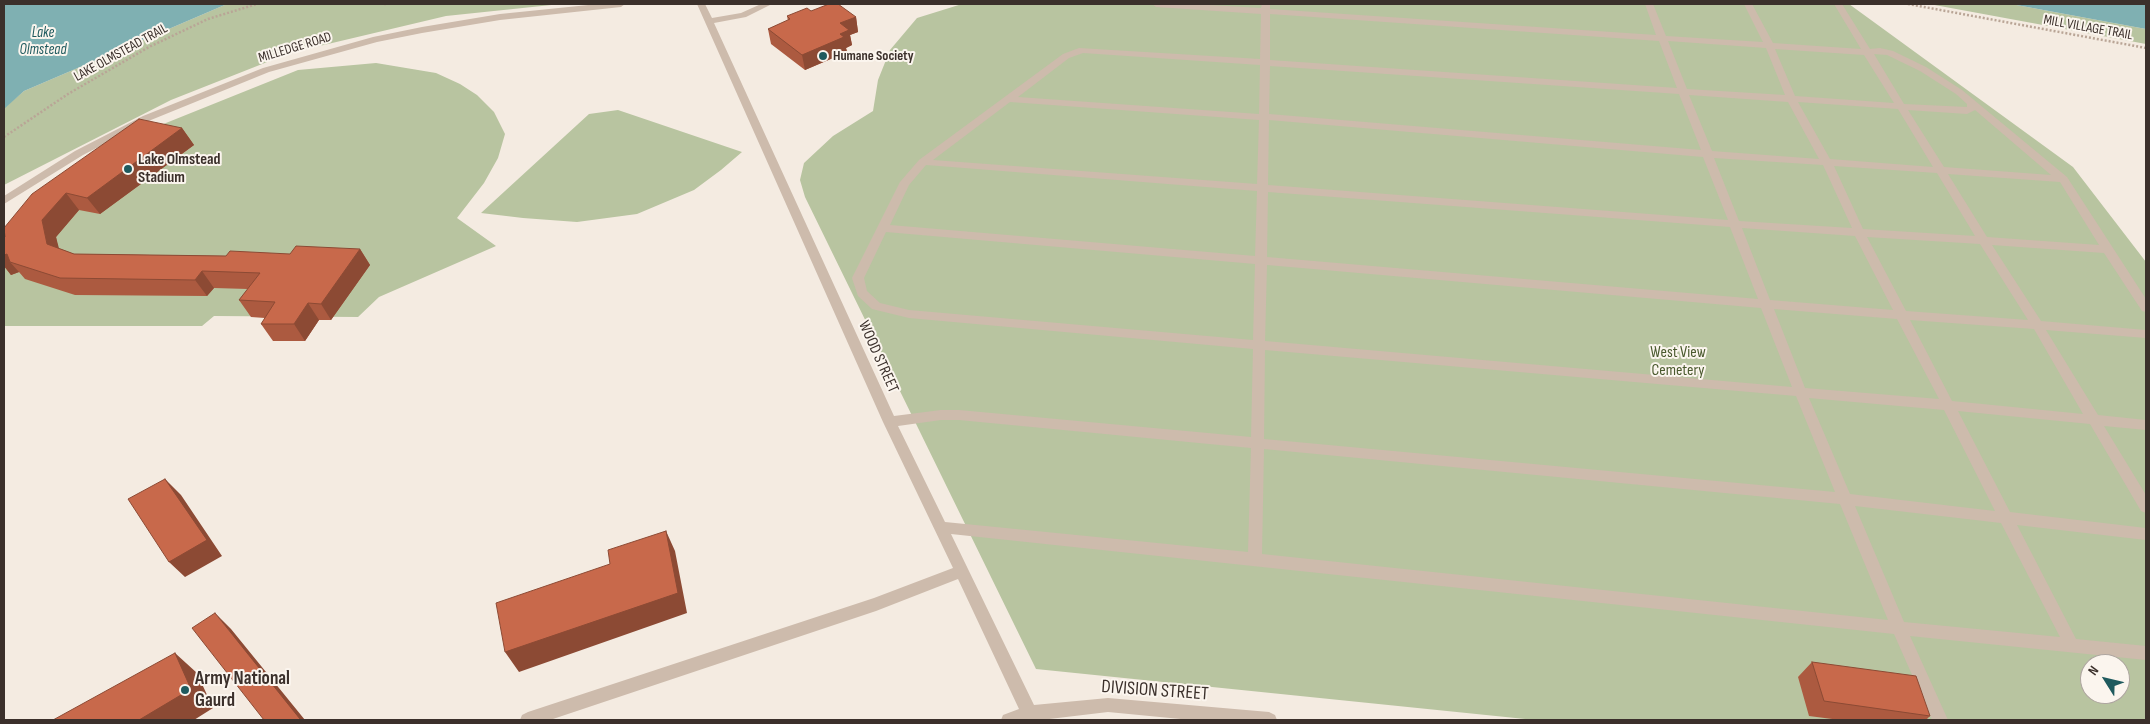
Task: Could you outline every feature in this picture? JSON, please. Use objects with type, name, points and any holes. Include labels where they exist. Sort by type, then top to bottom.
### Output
[{"type":"street","name":"MILLEDGE ROAD","points":[[4,201],[79,153],[147,118],[266,70],[376,39],[422,30],[500,18],[621,4]]},
{"type":"street","name":"WOOD STREET","points":[[701,4],[890,422],[1031,716]]},
{"type":"street","points":[[1156,4],[1266,7],[1662,38],[1885,52],[1905,59],[1959,92],[2064,179],[2106,249],[2146,308]]},
{"type":"street","points":[[1649,4],[1801,394],[1899,628],[1940,720]]},
{"type":"street","points":[[1748,4],[1769,45],[1791,98],[1826,161],[1859,232],[2072,646]]},
{"type":"street","points":[[1838,4],[1902,106],[1982,240],[2037,325],[2146,507]]},
{"type":"street","points":[[708,20],[743,14],[766,5]]},
{"type":"street","points":[[1255,559],[1266,7]]},
{"type":"street","points":[[1972,103],[1972,108],[1966,111],[1082,50],[1066,56],[923,162],[904,184],[858,278],[862,293],[876,306],[909,314],[1801,394],[1948,405],[2146,425]]},
{"type":"street","points":[[1010,99],[1263,117],[1707,154],[2064,179]]},
{"type":"street","points":[[923,162],[1735,224],[2106,249]]},
{"type":"street","points":[[882,228],[1766,304],[1901,313],[2146,334]]},
{"type":"street","points":[[890,422],[941,415],[959,415],[1846,499],[2146,534]]},
{"type":"street","points":[[941,527],[2146,653]]},
{"type":"street","points":[[528,720],[876,604],[961,571]]},
{"type":"street","name":"DIVISION STREET","points":[[1010,720],[1108,705],[1269,720]]},
{"type":"path","name":"LAKE OLMSTEAD TRAIL","points":[[4,137],[75,90],[149,46],[208,19],[256,4]]},
{"type":"path","name":"MILL VILLAGE TRAIL","points":[[1908,4],[2146,48]]},
{"type":"green space","points":[[227,4],[561,4],[446,16],[290,53],[171,100],[4,185],[4,108],[24,91]]},
{"type":"green space","name":"West View Cemetery","points":[[962,4],[1849,4],[2073,167],[2146,262],[2146,720],[1535,720],[1036,669],[805,197],[800,180],[804,163],[833,136],[873,111],[878,80],[890,50],[917,18]]},
{"type":"green space","points":[[1929,4],[2011,4],[2146,29],[2146,44]]},
{"type":"green space","points":[[376,63],[436,73],[460,84],[477,95],[494,112],[505,134],[498,158],[484,183],[457,218],[496,246],[379,297],[358,317],[214,316],[202,326],[4,326],[4,245],[146,131],[298,70]]},
{"type":"green space","points":[[618,110],[742,152],[694,190],[637,214],[577,222],[481,213],[589,114]]},
{"type":"water","name":"Lake Olmstead","points":[[4,4],[227,4],[24,91],[4,109]]},
{"type":"water","points":[[2011,4],[2146,4],[2146,29]]},
{"type":"building","points":[[829,4],[838,4],[856,17],[840,23],[849,30],[840,34],[844,37],[802,55],[768,29],[790,19],[787,16],[807,8],[811,11]]},
{"type":"building","points":[[139,119],[182,128],[87,198],[66,193],[42,220],[47,244],[74,254],[226,256],[230,251],[290,254],[296,246],[360,249],[321,304],[308,303],[294,324],[261,324],[275,302],[239,300],[260,273],[202,271],[195,280],[60,278],[10,262],[7,254],[4,255],[4,228],[32,194]]},
{"type":"building","points":[[165,479],[207,540],[169,562],[128,499]]},
{"type":"building","points":[[666,531],[678,593],[505,652],[496,603],[610,564],[608,550]]},
{"type":"building","points":[[215,613],[300,719],[264,720],[192,628]]},
{"type":"building","points":[[175,653],[191,689],[139,720],[53,720]]},
{"type":"building","points":[[1812,662],[1916,676],[1930,716],[1824,701]]},
{"type":"place","name":"Humane Society","points":[[823,56]]},
{"type":"place","name":"Lake Olmstead Stadium","points":[[128,169]]},
{"type":"place","name":"Army National Gaurd","points":[[185,690]]}]
